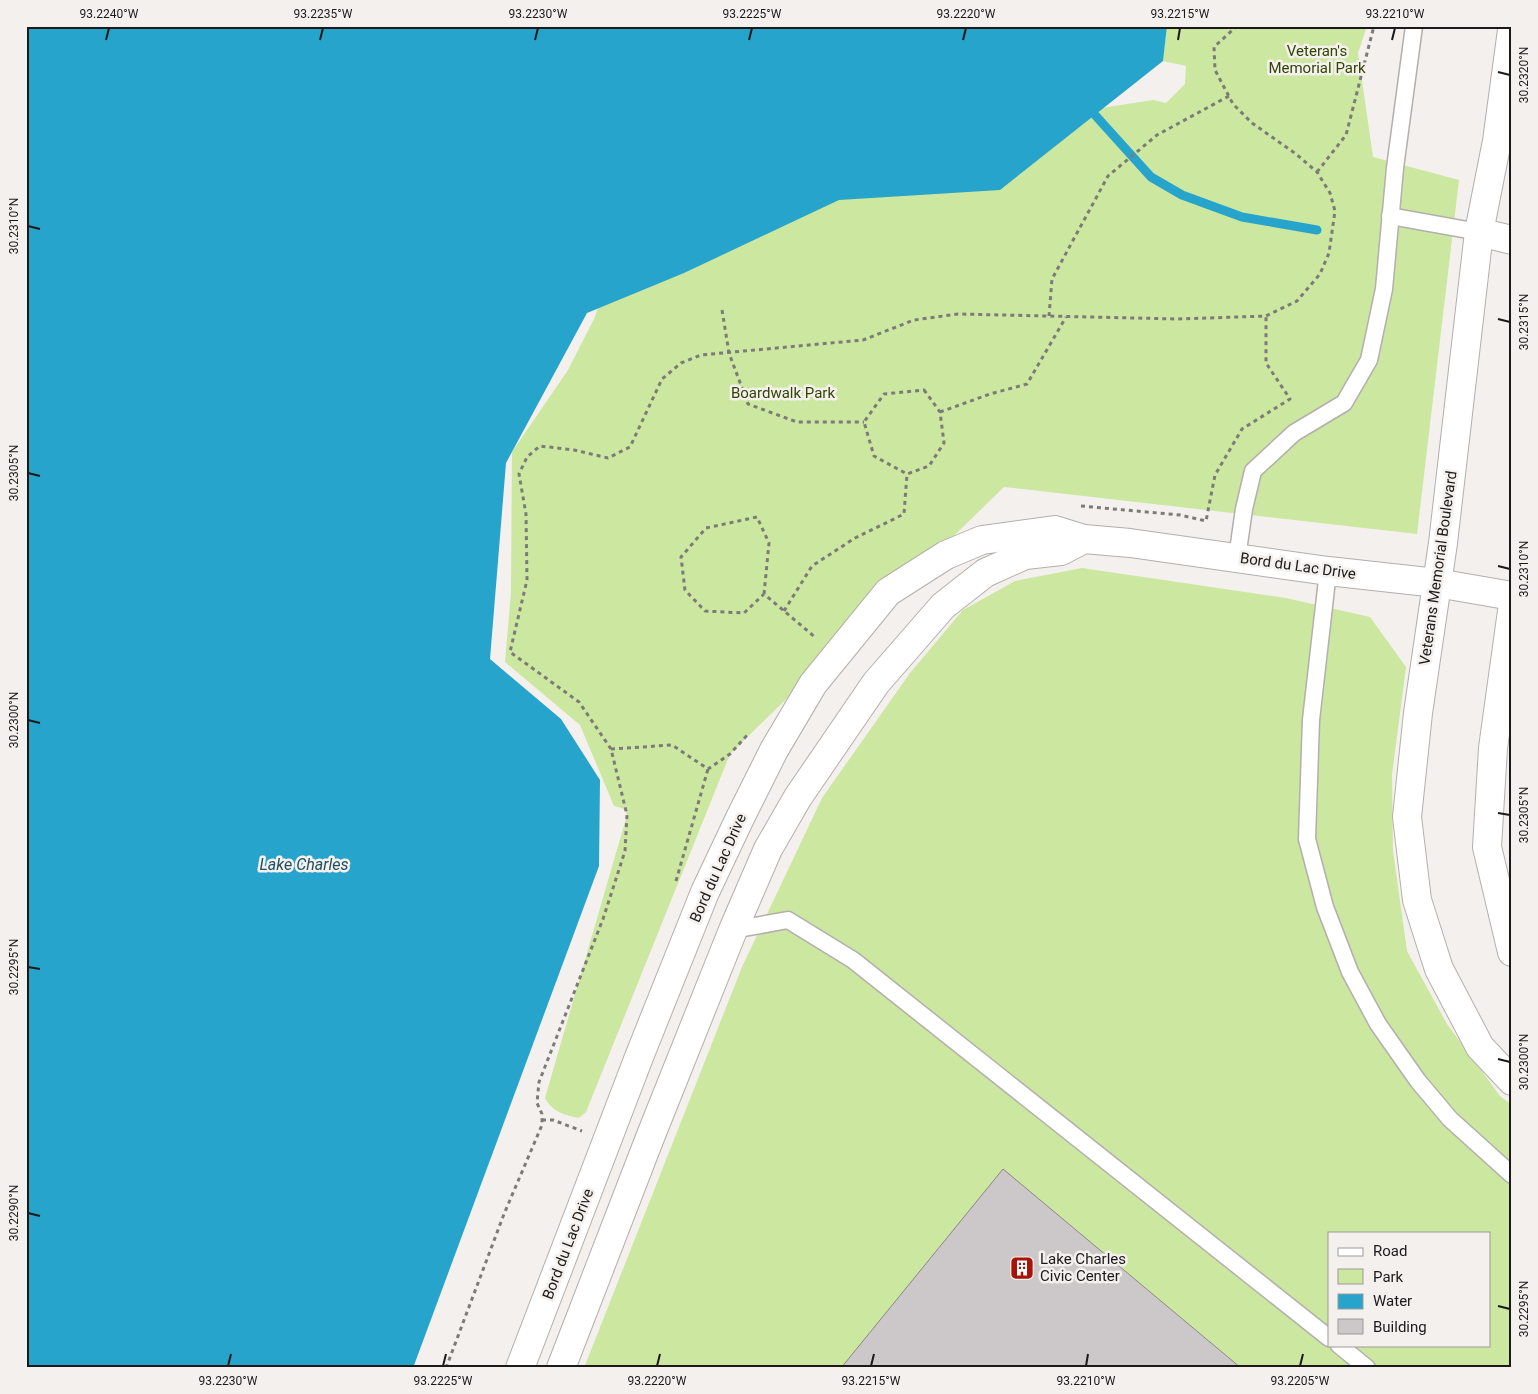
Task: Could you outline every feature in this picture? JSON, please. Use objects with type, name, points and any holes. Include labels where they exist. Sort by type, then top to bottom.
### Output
[{"type":"street","name":"Veterans Memorial Boulevard","points":[[1512,30],[1497,141],[1479,232],[1437,583],[1418,713],[1407,816],[1417,900],[1439,969],[1480,1047],[1512,1082]]},
{"type":"street","points":[[1479,232],[1512,240]]},
{"type":"street","name":"Bord du Lac Drive","points":[[520,1368],[639,1057],[705,892],[740,818],[770,758],[813,684],[888,592],[946,555],[982,540],[1055,530],[1084,539],[1130,543],[1328,571],[1437,583],[1512,596]]},
{"type":"street","points":[[560,1368],[733,930],[768,849],[798,797],[876,683],[943,606],[985,573],[1025,555],[1061,551],[1084,539]]},
{"type":"street","points":[[1512,611],[1493,748],[1487,847],[1512,952]]},
{"type":"lane","points":[[1237,558],[1244,508],[1253,471],[1294,433],[1344,403],[1369,360],[1384,290],[1395,168],[1414,26]]},
{"type":"lane","points":[[1390,216],[1479,232]]},
{"type":"lane","points":[[1328,571],[1311,720],[1307,840],[1325,907],[1350,972],[1378,1024],[1418,1081],[1450,1119],[1512,1175]]},
{"type":"lane","points":[[733,930],[788,920],[853,960],[1328,1337]]},
{"type":"lane","points":[[1340,1346],[1367,1368]]},
{"type":"path","points":[[446,1368],[504,1214],[542,1125],[542,1114],[537,1103],[539,1082],[603,919],[625,851],[627,815],[611,749],[579,702],[510,652],[527,580],[526,514],[518,474],[527,458],[540,446],[574,450],[608,458],[630,447],[662,379],[681,363],[701,355],[863,340],[914,320],[958,314],[1178,319],[1266,316],[1298,301],[1320,274],[1329,253],[1334,210],[1330,193],[1317,172],[1296,154],[1252,123],[1233,104],[1215,70],[1214,46],[1237,26]]},
{"type":"path","points":[[1317,172],[1346,135],[1374,26]]},
{"type":"path","points":[[1049,316],[1052,279],[1108,176],[1157,134],[1229,96]]},
{"type":"path","points":[[722,310],[729,353],[748,404],[797,422],[864,422]]},
{"type":"path","points":[[940,412],[990,394],[1027,384],[1067,316]]},
{"type":"path","points":[[1078,506],[1180,516],[1206,522],[1215,475],[1242,429],[1290,399],[1266,364],[1266,316]]},
{"type":"path","points":[[924,390],[940,412],[944,443],[929,466],[907,474],[874,456],[864,422],[884,394],[924,390]]},
{"type":"path","points":[[784,611],[812,566],[855,538],[904,514],[907,474]]},
{"type":"path","points":[[757,517],[769,543],[764,594],[744,613],[705,611],[685,590],[681,557],[706,528],[757,517]]},
{"type":"path","points":[[764,594],[820,642]]},
{"type":"path","points":[[611,749],[672,745],[708,769],[730,754],[754,727]]},
{"type":"path","points":[[542,1120],[553,1120],[582,1132]]},
{"type":"green space","name":"Boardwalk Park","points":[[1167,26],[1367,26],[1358,53],[1373,157],[1459,180],[1417,534],[1004,487],[730,754],[586,1112],[579,1118],[559,1112],[545,1098],[627,815],[625,809],[614,806],[580,725],[505,662],[511,592],[512,452],[568,370],[594,319],[643,179],[1153,100],[1166,103],[1185,84],[1186,66],[1163,61]]},
{"type":"green space","points":[[1082,568],[1286,598],[1370,617],[1406,667],[1392,775],[1393,851],[1407,951],[1447,1024],[1500,1096],[1512,1105],[1512,1368],[584,1368],[742,967],[822,798],[910,673],[963,610],[1015,581]]},
{"type":"water","name":"Lake Charles","points":[[26,26],[1167,26],[1163,61],[1000,190],[839,200],[684,273],[587,313],[506,463],[490,659],[561,719],[600,780],[599,866],[413,1368],[26,1368]]},
{"type":"building","name":"Lake Charles Civic Center","points":[[1003,1169],[1241,1368],[841,1368]]},
{"type":"waterway","points":[[1095,115],[1151,177],[1182,195],[1242,217],[1317,230]]},
{"type":"place","name":"Lake Charles Civic Center","points":[[1022,1268]]},
{"type":"park label","name":"Veteran's Memorial Park","points":[[1317,60]]}]
